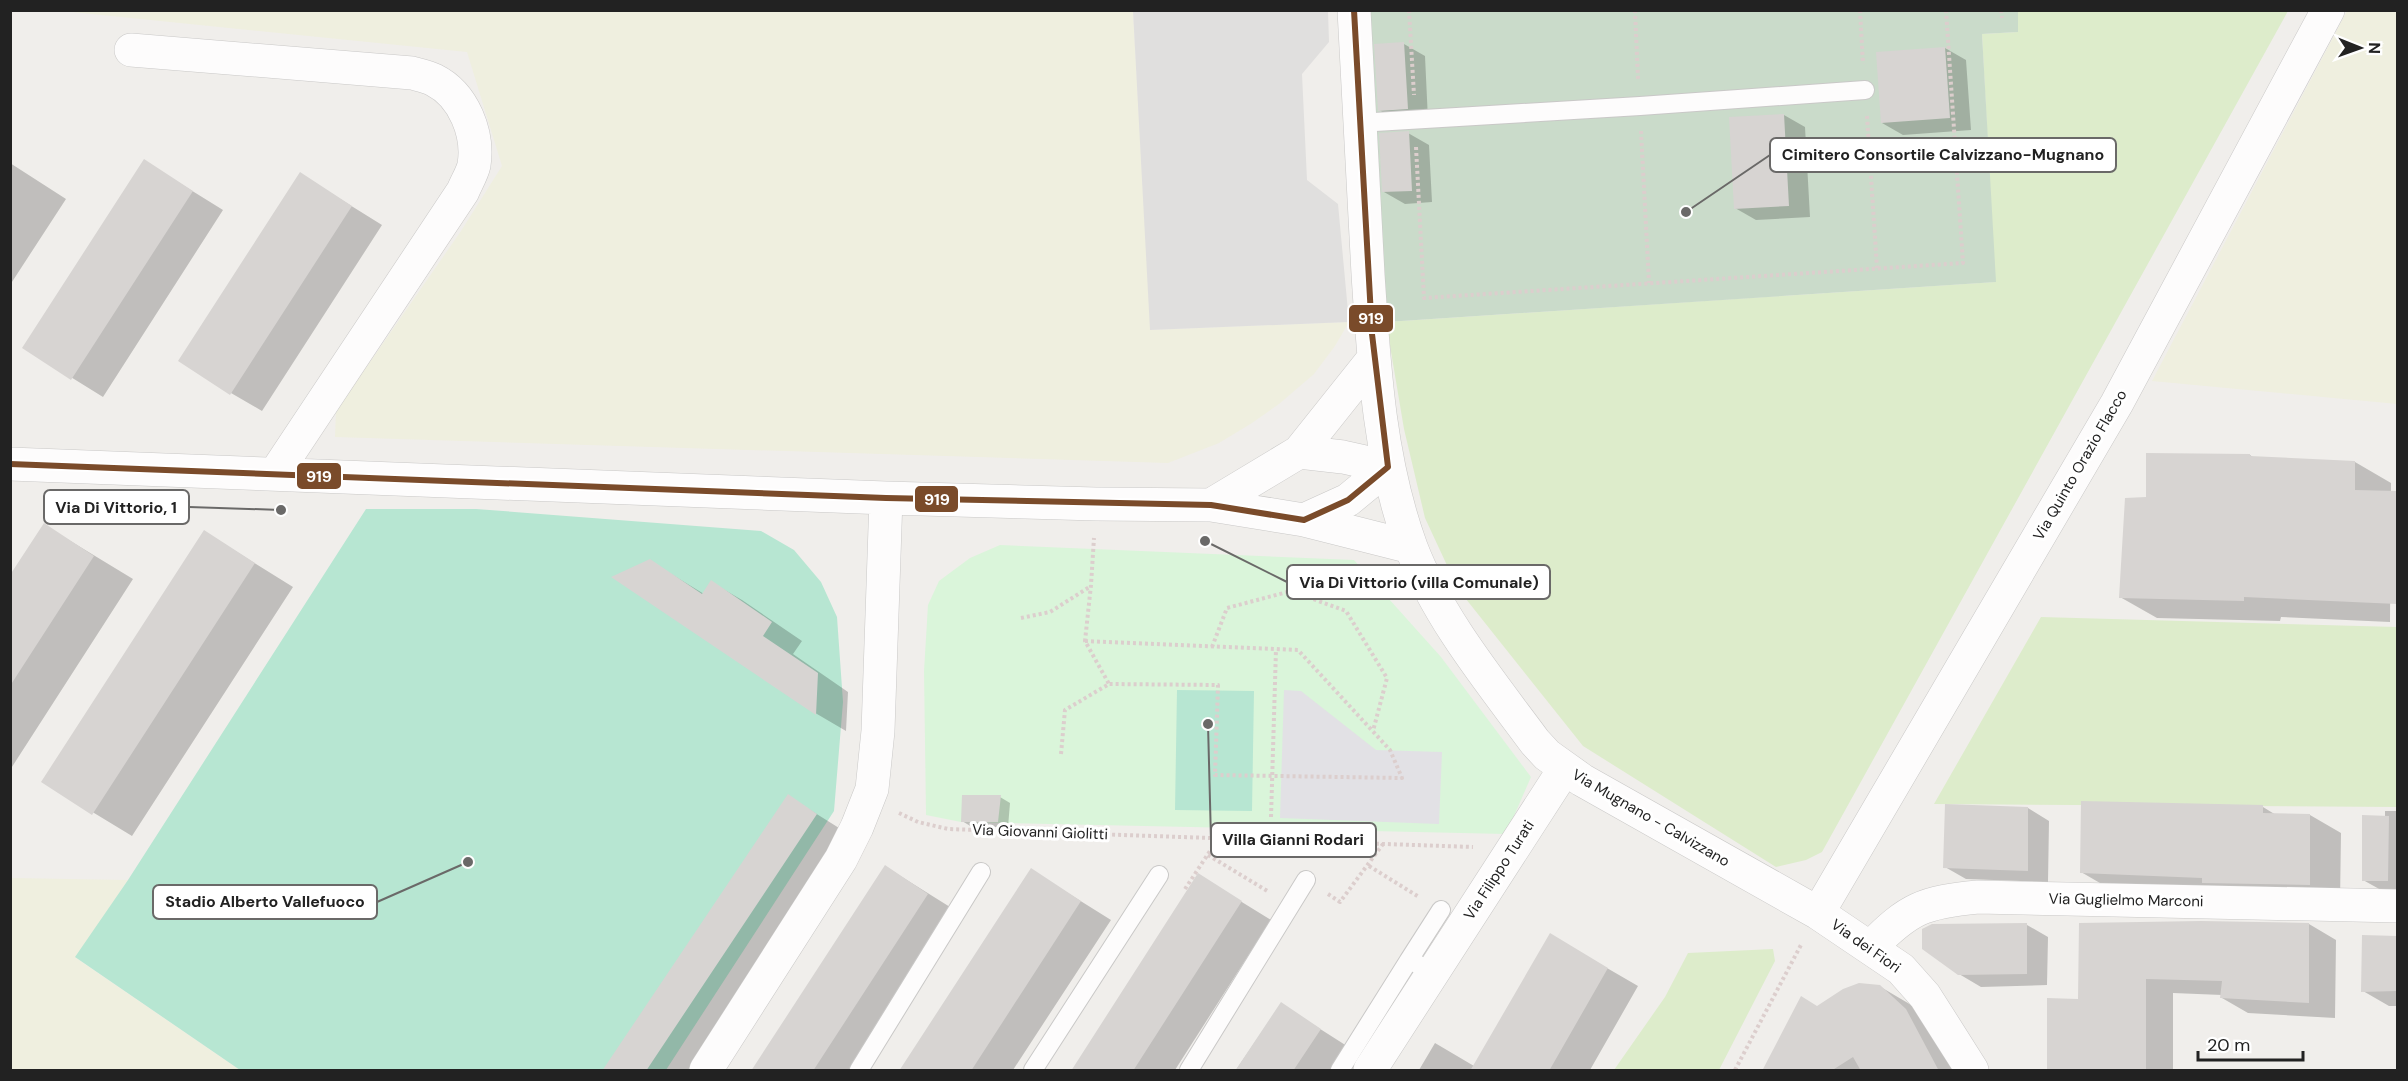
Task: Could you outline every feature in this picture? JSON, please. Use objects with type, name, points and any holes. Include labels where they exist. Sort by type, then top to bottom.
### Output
[{"type":"street","name":"Via Mugnano - Calvizzano","points":[[1354,10],[1378,410],[1388,467],[1412,547],[1457,636],[1535,742],[1565,768],[1582,780],[1818,913]]},
{"type":"street","name":"Via Quinto Orazio Flacco","points":[[1818,913],[2116,403],[2328,10]]},
{"type":"street","points":[[131,50],[412,73],[435,81],[454,95],[467,116],[475,143],[473,167],[463,191],[275,474]]},
{"type":"street","points":[[1211,505],[1299,452],[1374,358]]},
{"type":"street","points":[[1299,452],[1343,457],[1388,467]]},
{"type":"street","points":[[10,464],[886,498],[1211,505],[1304,520],[1412,547]]},
{"type":"street","points":[[1304,520],[1348,500],[1388,467]]},
{"type":"street","points":[[706,1071],[841,859],[872,789],[878,731],[886,498]]},
{"type":"street","name":"Via Filippo Turati","points":[[1370,1071],[1421,966],[1513,848],[1565,768]]},
{"type":"street","name":"Via Guglielmo Marconi","points":[[1871,947],[1889,928],[1913,910],[1944,900],[1978,897],[2397,906]]},
{"type":"street","name":"Via dei Fiori","points":[[1818,913],[1871,947],[1900,969],[1925,996],[1972,1071]]},
{"type":"lane","points":[[1359,123],[1865,90]]},
{"type":"lane","points":[[859,1071],[981,872]]},
{"type":"lane","points":[[1033,1071],[1159,875]]},
{"type":"lane","points":[[1189,1071],[1306,880]]},
{"type":"lane","name":"Via Filippo Turati","points":[[1340,1071],[1421,966],[1441,910]]},
{"type":"path","points":[[1409,10],[1424,298],[1963,263],[1946,10]]},
{"type":"path","points":[[1635,10],[1649,283]]},
{"type":"path","points":[[1860,10],[1877,268]]},
{"type":"path","points":[[2001,10],[2002,18]]},
{"type":"path","points":[[1096,504],[1085,641],[1109,684]]},
{"type":"path","points":[[1021,618],[1050,612],[1091,585]]},
{"type":"path","points":[[1212,646],[1227,608],[1290,591],[1347,610],[1386,678],[1373,732]]},
{"type":"path","points":[[1061,754],[1065,710],[1109,684],[1218,685],[1215,775],[1402,778],[1390,750],[1298,650],[1085,641]]},
{"type":"path","points":[[1271,817],[1276,649]]},
{"type":"path","name":"Via Giovanni Giolitti","points":[[868,800],[918,822],[948,829],[1513,848]]},
{"type":"path","points":[[1159,875],[1184,891],[1218,839]]},
{"type":"path","points":[[1306,880],[1340,902],[1369,866],[1383,844]]},
{"type":"path","points":[[1208,855],[1290,905]]},
{"type":"path","points":[[1369,866],[1441,910]]},
{"type":"path","points":[[1736,1071],[1818,913]]},
{"type":"green space","points":[[62,11],[1133,11],[1151,330],[1349,322],[1314,374],[1279,404],[1219,443],[1168,463],[335,437],[336,411],[461,231],[502,166],[467,52]]},
{"type":"green space","points":[[1370,11],[2018,11],[2018,32],[1982,34],[1996,282],[1386,322]]},
{"type":"green space","points":[[2018,11],[2288,11],[1822,852],[1806,860],[1776,867],[1583,746],[1458,589],[1425,518],[1404,429],[1386,322],[1995,282],[1982,34],[2018,32]]},
{"type":"green space","points":[[2347,11],[2397,11],[2397,404],[2152,381]]},
{"type":"green space","points":[[366,509],[476,509],[761,531],[794,550],[821,582],[837,617],[843,702],[834,811],[666,1070],[240,1070],[75,957],[128,880]]},
{"type":"green space","points":[[1000,545],[1354,560],[1441,657],[1531,777],[1506,834],[961,822],[926,815],[924,671],[928,605],[939,581],[970,558]]},
{"type":"green space","points":[[2041,617],[2397,627],[2397,807],[1934,804]]},
{"type":"green space","points":[[1177,690],[1254,691],[1252,811],[1175,810]]},
{"type":"green space","points":[[11,878],[128,880],[76,958],[240,1070],[11,1070]]},
{"type":"green space","points":[[1773,949],[1775,961],[1719,1070],[1614,1070],[1665,997],[1688,953]]},
{"type":"shaded area","points":[[1133,11],[1328,11],[1329,42],[1302,74],[1307,180],[1338,204],[1349,322],[1150,330]]},
{"type":"shaded area","points":[[1284,690],[1301,691],[1376,750],[1442,752],[1439,824],[1280,818]]},
{"type":"building","points":[[1404,42],[1408,109],[1378,111],[1374,44]]},
{"type":"building","points":[[1945,47],[1950,118],[1881,123],[1876,52]]},
{"type":"building","points":[[1784,114],[1789,206],[1734,209],[1729,117]]},
{"type":"building","points":[[1409,131],[1412,191],[1382,192],[1379,133]]},
{"type":"building","points":[[144,159],[193,191],[71,380],[22,348]]},
{"type":"building","points":[[300,172],[352,206],[230,395],[178,361]]},
{"type":"building","points":[[2146,453],[2250,454],[2250,456],[2355,461],[2355,490],[2397,491],[2397,604],[2244,597],[2244,601],[2119,598],[2125,498],[2146,497]]},
{"type":"building","points":[[44,523],[94,556],[10,686],[10,575]]},
{"type":"building","points":[[204,530],[255,563],[92,815],[41,782]]},
{"type":"building","points":[[650,559],[702,594],[711,580],[772,622],[763,636],[818,673],[816,715],[611,577]]},
{"type":"building","points":[[788,794],[817,814],[646,1071],[602,1071]]},
{"type":"building","points":[[962,795],[1001,795],[998,822],[961,822]]},
{"type":"building","points":[[2081,801],[2263,805],[2263,813],[2310,814],[2310,885],[2202,883],[2202,878],[2080,873]]},
{"type":"building","points":[[1945,804],[2028,807],[2028,871],[1943,868]]},
{"type":"building","points":[[2362,815],[2389,816],[2388,881],[2362,881]]},
{"type":"building","points":[[885,865],[928,894],[813,1071],[751,1071]]},
{"type":"building","points":[[1031,868],[1081,901],[971,1071],[899,1071]]},
{"type":"building","points":[[1198,873],[1242,901],[1133,1071],[1071,1071]]},
{"type":"building","points":[[2201,921],[2309,923],[2309,1003],[2220,998],[2222,981],[2146,979],[2146,1071],[2047,1070],[2047,998],[2078,999],[2079,923]]},
{"type":"building","points":[[2027,923],[2027,974],[1958,975],[1922,949],[1922,929],[1932,924]]},
{"type":"building","points":[[1550,933],[1608,968],[1549,1071],[1470,1071]]},
{"type":"building","points":[[2362,935],[2397,936],[2397,991],[2361,992]]},
{"type":"building","points":[[1859,983],[1880,985],[1906,1009],[1939,1071],[1861,1071],[1853,1057],[1831,1071],[1762,1071],[1801,996],[1817,1006],[1843,989]]},
{"type":"building","points":[[1281,1002],[1321,1029],[1293,1071],[1235,1071]]},
{"type":"transit line","name":"919","points":[[10,464],[886,498],[1211,505],[1304,520],[1348,500],[1388,467],[1372,334],[1354,10]]},
{"type":"place","name":"Cimitero Consortile Calvizzano-Mugnano","points":[[1686,212]]},
{"type":"place","name":"Via Di Vittorio, 1","points":[[281,510]]},
{"type":"place","name":"Via Di Vittorio (villa Comunale)","points":[[1205,541]]},
{"type":"place","name":"Villa Gianni Rodari","points":[[1208,724]]},
{"type":"place","name":"Stadio Alberto Vallefuoco","points":[[468,862]]}]
